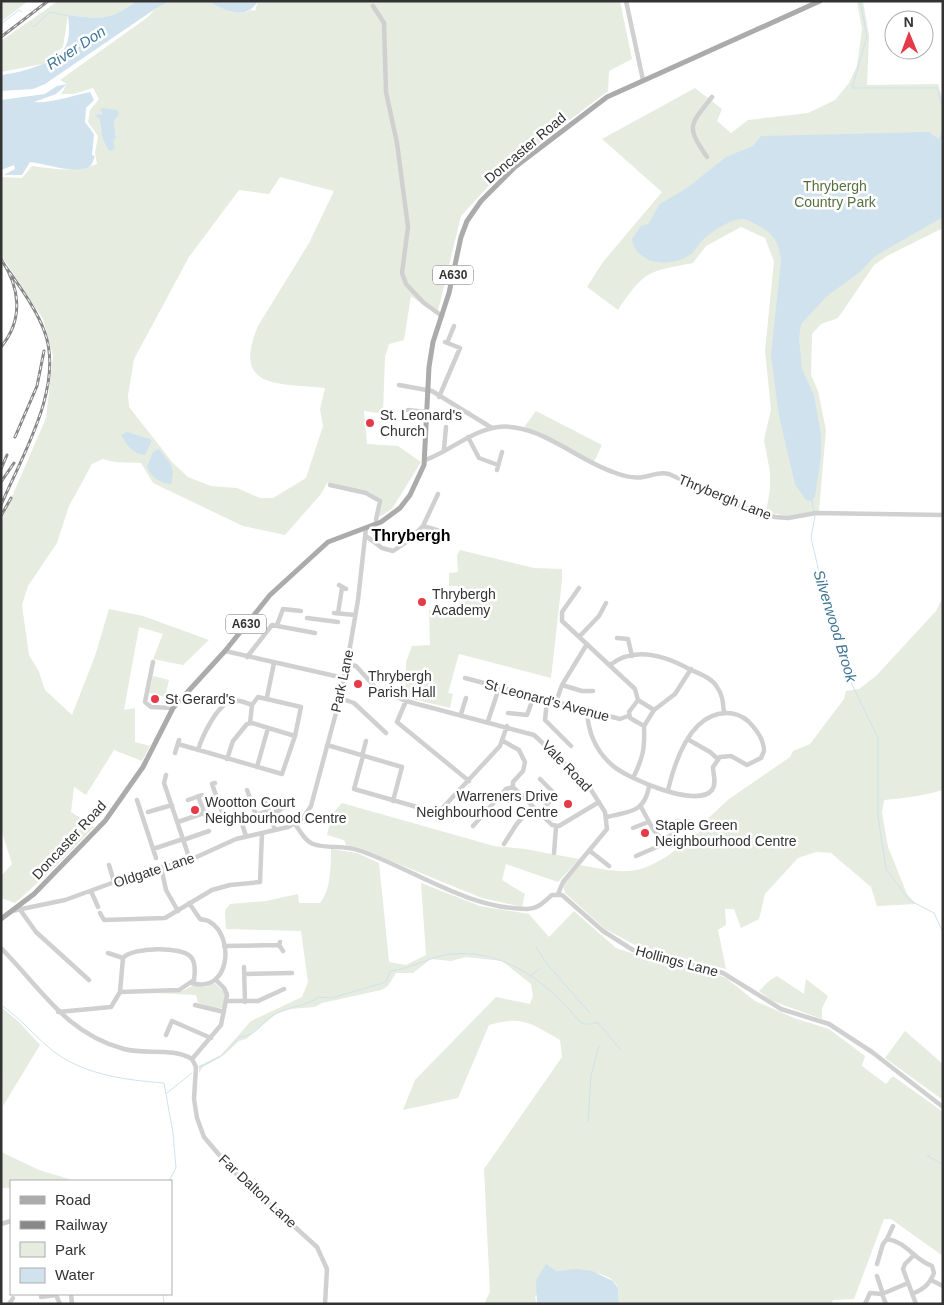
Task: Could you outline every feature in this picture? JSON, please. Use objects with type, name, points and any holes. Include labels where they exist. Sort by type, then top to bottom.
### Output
[{"type":"main road","name":"A630","points":[[643,80],[820,1]]},
{"type":"main road","name":"Doncaster Road","points":[[1,919],[34,894],[94,834],[126,792],[147,759],[173,708],[225,652],[270,595],[334,539],[389,518],[406,502],[420,477],[424,460],[430,354],[467,221],[481,201],[515,167],[607,97],[643,80]]},
{"type":"street","points":[[626,1],[643,80]]},
{"type":"street","points":[[373,6],[384,23],[386,92],[397,143],[408,227],[402,273],[406,284],[424,303],[442,316]]},
{"type":"street","points":[[707,157],[694,138],[692,129],[693,122],[712,97]]},
{"type":"street","points":[[439,397],[460,347],[446,342],[454,326]]},
{"type":"street","points":[[399,385],[429,390],[492,428]]},
{"type":"street","points":[[408,410],[427,412]]},
{"type":"street","points":[[444,449],[446,427]]},
{"type":"street","name":"Thrybergh Lane","points":[[492,428],[520,427],[611,472],[640,478],[657,472],[669,474],[740,506],[775,517],[816,513],[943,515]]},
{"type":"street","points":[[424,460],[468,437],[492,428]]},
{"type":"street","points":[[468,437],[479,458],[498,467],[502,452]]},
{"type":"street","points":[[330,485],[366,493],[380,501],[376,520]]},
{"type":"street","points":[[366,536],[382,548],[393,551],[408,541],[424,526],[438,494]]},
{"type":"street","points":[[424,526],[440,531]]},
{"type":"street","name":"Park Lane","points":[[295,824],[303,818],[311,806],[340,698],[355,615],[366,528]]},
{"type":"street","points":[[572,586],[578,589],[566,604],[561,618],[635,689],[638,700],[654,710]]},
{"type":"street","points":[[307,618],[336,621],[342,587]]},
{"type":"street","points":[[579,636],[599,616],[606,603]]},
{"type":"street","points":[[277,625],[283,609],[289,608],[301,611]]},
{"type":"street","points":[[336,613],[355,615]]},
{"type":"street","points":[[247,657],[269,627],[277,625],[315,633]]},
{"type":"street","points":[[617,638],[628,639],[632,656]]},
{"type":"street","points":[[556,702],[562,685],[588,644]]},
{"type":"street","points":[[225,652],[344,678]]},
{"type":"street","points":[[610,665],[632,656],[661,656],[691,669],[716,684],[721,694],[724,713]]},
{"type":"street","points":[[154,662],[145,702],[151,707],[173,708]]},
{"type":"street","points":[[267,697],[274,663]]},
{"type":"street","name":"Vale Road","points":[[347,664],[356,666],[376,688],[406,701],[529,732],[543,741],[582,778],[607,817]]},
{"type":"street","points":[[633,778],[645,751],[644,726],[654,710],[675,694],[691,669]]},
{"type":"street","name":"St Leonard's Avenue","points":[[465,678],[620,719],[628,716]]},
{"type":"street","points":[[562,685],[582,692],[594,691]]},
{"type":"street","points":[[488,721],[499,688]]},
{"type":"street","points":[[508,713],[527,715],[534,696]]},
{"type":"street","points":[[175,753],[179,742],[198,750],[282,774],[295,736],[300,707],[267,697],[258,697],[252,705],[250,724]]},
{"type":"street","points":[[340,698],[354,703],[386,733]]},
{"type":"street","points":[[461,714],[466,698]]},
{"type":"street","points":[[198,750],[207,727],[228,702],[236,700],[252,705]]},
{"type":"street","points":[[547,700],[545,720],[571,746]]},
{"type":"street","points":[[638,700],[628,716],[644,726]]},
{"type":"street","points":[[406,701],[397,722],[469,781]]},
{"type":"street","points":[[587,710],[589,728],[598,749],[612,766],[649,787],[697,796],[709,793],[714,783],[713,768],[718,759],[731,756],[744,764],[750,765],[761,758],[764,751],[762,740],[748,721],[738,715],[724,713],[712,716],[701,722],[689,740],[673,770],[668,790]]},
{"type":"street","points":[[227,759],[236,736],[244,726],[250,724],[295,736]]},
{"type":"street","points":[[366,741],[354,789],[438,812],[469,781],[503,741],[507,726]]},
{"type":"street","points":[[257,767],[268,728]]},
{"type":"street","points":[[689,740],[718,759]]},
{"type":"street","points":[[503,741],[519,750],[525,762],[524,768],[513,782],[513,787]]},
{"type":"street","points":[[327,745],[402,768],[393,800]]},
{"type":"street","points":[[166,775],[164,783],[190,860]]},
{"type":"street","points":[[539,813],[554,797],[553,792],[540,779]]},
{"type":"street","points":[[215,783],[212,784],[226,823],[240,818],[283,809],[287,805],[285,803]]},
{"type":"street","points":[[513,787],[556,827]]},
{"type":"street","points":[[473,826],[506,789],[513,787]]},
{"type":"street","points":[[295,824],[306,840],[314,844],[357,850],[441,888],[481,902],[530,909],[541,904],[552,895],[558,894],[561,884],[606,833],[607,817],[641,807],[645,802],[649,787]]},
{"type":"street","points":[[247,790],[256,815]]},
{"type":"street","points":[[178,822],[205,815],[200,796],[188,800]]},
{"type":"street","points":[[137,800],[156,858]]},
{"type":"street","points":[[266,802],[275,830]]},
{"type":"street","points":[[556,827],[599,802]]},
{"type":"street","points":[[148,812],[172,805]]},
{"type":"street","points":[[504,844],[516,825],[532,806]]},
{"type":"street","points":[[641,807],[653,832],[662,838]]},
{"type":"street","points":[[156,810],[158,816]]},
{"type":"street","points":[[240,818],[246,836]]},
{"type":"street","points":[[677,821],[684,827]]},
{"type":"street","points":[[634,828],[648,822]]},
{"type":"street","points":[[636,856],[659,846],[662,838],[678,832],[688,822]]},
{"type":"street","name":"Oldgate Lane","points":[[12,912],[57,903],[114,882],[190,860],[246,836],[295,824]]},
{"type":"street","points":[[554,853],[556,827]]},
{"type":"street","points":[[153,849],[209,831]]},
{"type":"street","points":[[100,913],[104,920],[158,920],[222,887],[260,882],[262,833]]},
{"type":"street","points":[[590,850],[609,866]]},
{"type":"street","points":[[109,865],[114,882]]},
{"type":"street","points":[[161,867],[166,890],[178,911]]},
{"type":"street","points":[[91,891],[98,907]]},
{"type":"street","name":"Hollings Lane","points":[[558,894],[603,931],[633,950],[728,976],[781,1009],[829,1024],[872,1052],[943,1107]]},
{"type":"street","points":[[120,992],[179,990],[192,983],[204,985],[216,980],[223,969],[224,946],[215,927],[209,921],[200,918],[189,903]]},
{"type":"street","points":[[21,910],[36,932],[89,980]]},
{"type":"street","points":[[224,946],[279,943],[282,951]]},
{"type":"street","points":[[1,948],[29,977],[58,1012],[88,1033],[115,1046],[133,1051],[180,1054],[192,1059],[221,1025],[226,992],[216,980]]},
{"type":"street","points":[[58,1012],[107,1008],[116,1001],[120,992],[123,958],[128,954],[141,951],[183,952],[191,957],[194,964],[192,983]]},
{"type":"street","points":[[108,953],[123,958]]},
{"type":"street","points":[[244,967],[245,1002]]},
{"type":"street","points":[[245,974],[292,973]]},
{"type":"street","points":[[226,1001],[258,1001],[283,991]]},
{"type":"street","points":[[194,1004],[224,1012]]},
{"type":"street","points":[[166,1035],[172,1021],[211,1038]]},
{"type":"street","name":"Far Dalton Lane","points":[[192,1059],[196,1067],[194,1099],[197,1118],[204,1137],[233,1171],[317,1246],[327,1269],[325,1304]]},
{"type":"street","points":[[877,1264],[893,1226]]},
{"type":"street","points":[[887,1239],[901,1243],[921,1263],[932,1266],[934,1272],[931,1280],[922,1290],[912,1294]]},
{"type":"street","points":[[914,1255],[904,1267],[916,1304]]},
{"type":"street","points":[[877,1276],[886,1304]]},
{"type":"street","points":[[931,1280],[943,1286]]},
{"type":"street","points":[[865,1304],[870,1293],[883,1294],[908,1283]]},
{"type":"street","points":[[41,1297],[56,1295],[60,1304]]},
{"type":"street","points":[[9,1304],[13,1298]]},
{"type":"green space","points":[[1,1],[28,1],[1,22]]},
{"type":"green space","points":[[58,1],[137,1],[119,12],[104,17],[68,15],[63,47],[43,64],[1,72],[1,41]]},
{"type":"green space","points":[[170,1],[207,1],[238,13],[255,11],[258,1],[620,1],[632,59],[609,71],[608,91],[534,147],[530,141],[461,216],[437,315],[411,296],[404,340],[389,344],[385,357],[383,414],[364,411],[367,444],[398,446],[421,462],[392,509],[379,517],[382,501],[370,492],[327,483],[321,494],[285,535],[243,526],[153,483],[141,463],[117,462],[103,459],[92,464],[69,506],[57,543],[28,586],[22,605],[29,655],[39,672],[45,690],[72,715],[95,656],[109,609],[143,616],[209,640],[183,665],[153,659],[163,634],[139,627],[124,710],[135,708],[135,742],[150,746],[142,761],[114,750],[86,795],[74,787],[71,812],[94,827],[55,867],[15,903],[1,898],[1,876],[12,864],[1,829],[1,522],[46,418],[53,356],[43,319],[1,255],[1,177],[22,178],[32,166],[56,169],[81,169],[97,164],[95,153],[98,136],[88,122],[90,110],[99,99],[93,88],[74,94],[61,94],[67,84],[60,80],[148,17],[155,9]],"holes":[[[100,108],[117,118],[114,122],[116,138],[106,146],[100,128],[100,120],[96,116],[102,114]],[[280,177],[334,191],[309,243],[258,326],[251,347],[251,362],[255,372],[264,379],[276,383],[325,388],[320,409],[323,426],[306,478],[273,498],[260,498],[237,488],[211,486],[188,477],[173,463],[129,407],[128,395],[134,359],[189,257],[239,190],[269,194]]]},
{"type":"green space","name":"Thrybergh Country Park","points":[[857,1],[863,1],[869,36],[867,85],[938,84],[943,100],[943,228],[887,256],[874,265],[838,318],[821,324],[812,334],[811,375],[818,391],[826,430],[819,511],[787,516],[766,512],[770,490],[770,472],[764,440],[771,409],[765,351],[774,261],[765,238],[741,227],[706,246],[693,263],[656,271],[648,275],[635,287],[618,310],[587,287],[603,262],[662,192],[602,139],[695,88],[722,109],[717,121],[731,133],[748,120],[808,113],[835,100],[849,83],[857,66],[862,29]]},
{"type":"green space","points":[[536,411],[602,445],[594,462],[524,427]]},
{"type":"green space","points":[[460,550],[534,568],[562,569],[562,580],[551,678],[459,654],[448,693],[453,694],[450,708],[405,697],[406,662],[412,646],[430,645],[429,610],[441,610],[442,619],[459,607],[458,586],[449,586],[449,573],[458,572],[457,555]]},
{"type":"green space","points":[[943,597],[943,790],[884,800],[882,813],[888,847],[907,894],[916,904],[877,906],[871,887],[831,853],[816,852],[798,858],[765,894],[759,919],[741,928],[734,909],[725,909],[726,925],[718,930],[726,969],[639,947],[605,929],[565,893],[563,885],[580,865],[618,871],[639,869],[666,857],[695,832],[698,834],[703,828],[701,825],[729,799],[790,757],[793,751],[810,744],[844,699],[846,691],[859,689],[876,676],[936,611]]},
{"type":"green space","points":[[153,676],[169,680],[165,697],[149,693]]},
{"type":"green space","points":[[342,803],[494,846],[525,849],[579,859],[558,882],[506,864],[502,880],[525,894],[522,907],[482,898],[357,847],[346,845],[344,840],[327,835],[332,814]]},
{"type":"green space","points":[[331,849],[357,853],[379,863],[389,962],[406,965],[426,955],[421,883],[480,906],[529,914],[549,937],[574,911],[616,948],[713,973],[726,978],[755,1001],[794,1018],[829,1029],[865,1056],[862,1066],[886,1084],[893,1076],[943,1112],[943,1256],[891,1219],[884,1219],[854,1299],[833,1300],[831,1304],[619,1304],[618,1288],[608,1277],[581,1270],[571,1270],[556,1271],[535,1297],[537,1304],[484,1304],[490,1292],[484,1169],[562,1057],[560,1040],[534,1026],[519,1021],[500,1022],[489,1025],[458,1098],[403,1110],[415,1080],[496,997],[530,1004],[533,996],[531,984],[502,961],[466,957],[451,961],[431,959],[413,973],[396,973],[388,986],[381,990],[322,1003],[315,1007],[290,1009],[276,1014],[246,1039],[239,1041],[224,1055],[203,1067],[199,1073],[199,1066],[221,1055],[251,1021],[302,997],[308,982],[301,931],[226,929],[225,910],[230,904],[266,901],[298,894],[299,903],[320,903],[324,898],[328,885]]},
{"type":"green space","points":[[777,976],[804,994],[806,979],[828,996],[822,1008],[822,1019],[772,1001],[759,991]]},
{"type":"green space","points":[[215,983],[225,993],[224,1007],[219,1009],[198,1003],[196,995],[156,993],[182,991],[194,985],[205,987]]},
{"type":"green space","points":[[1,1007],[18,1021],[40,1045],[3,1106]]},
{"type":"green space","points":[[905,1031],[943,1064],[943,1100],[885,1058]]},
{"type":"green space","points":[[1,1152],[39,1170],[69,1179],[10,1180],[10,1188],[1,1188]]},
{"type":"water","name":"River Don","points":[[137,1],[170,1],[155,9],[45,84],[33,89],[1,91],[1,75],[38,66],[57,56],[63,50],[69,37],[68,15],[104,17],[119,12]]},
{"type":"water","points":[[208,1],[258,1],[253,7],[241,13],[221,8]]},
{"type":"water","points":[[67,84],[56,94],[34,102],[54,101],[90,92],[94,100],[86,108],[85,122],[94,134],[92,155],[95,156],[91,165],[86,168],[73,169],[30,162],[22,175],[4,175],[15,169],[14,165],[1,170],[1,100],[45,94],[57,86]]},
{"type":"water","points":[[100,108],[118,110],[119,114],[114,122],[116,138],[113,141],[115,148],[110,151],[102,137],[100,120],[95,115],[102,114]]},
{"type":"water","name":"Thrybergh Country Park","points":[[929,132],[940,140],[943,146],[943,217],[875,256],[860,272],[827,296],[801,324],[799,338],[802,369],[814,395],[821,435],[821,457],[815,496],[812,501],[806,500],[795,484],[779,416],[771,355],[781,261],[780,252],[774,239],[768,232],[755,224],[740,219],[713,231],[686,257],[668,262],[655,262],[637,251],[632,239],[641,226],[648,224],[660,204],[687,188],[726,157],[753,146],[761,136]]},
{"type":"water","points":[[127,432],[152,440],[145,455],[137,453],[128,445],[121,435]]},
{"type":"water","points":[[159,449],[171,465],[173,472],[171,484],[157,479],[147,467],[153,452]]},
{"type":"water","points":[[546,1264],[556,1271],[577,1269],[592,1271],[613,1281],[618,1288],[619,1304],[537,1304],[536,1280]]},
{"type":"waterway","name":"Silverwood Brook","points":[[860,1],[867,36],[852,88],[937,88],[943,109]]},
{"type":"waterway","points":[[1,24],[19,10],[22,12]]},
{"type":"waterway","points":[[33,26],[50,12],[69,16]]},
{"type":"waterway","name":"Silverwood Brook","points":[[940,140],[943,133]]},
{"type":"waterway","name":"Silverwood Brook","points":[[812,501],[814,512]]},
{"type":"waterway","name":"Silverwood Brook","points":[[815,516],[811,538],[835,639],[846,672],[878,738],[878,816],[886,869],[909,900],[934,913],[943,932]]},
{"type":"waterway","points":[[536,947],[547,964],[589,1012]]},
{"type":"waterway","points":[[199,1067],[220,1057],[240,1037],[251,1034],[270,1017],[281,1011],[319,997],[332,998],[386,982],[390,971],[452,954],[490,957],[507,963],[524,972],[554,994],[580,1022],[590,1024]]},
{"type":"waterway","points":[[530,976],[539,969]]},
{"type":"waterway","points":[[1,1005],[59,1056],[73,1063],[102,1074],[164,1083],[173,1133],[176,1168],[170,1180]]},
{"type":"waterway","points":[[593,1023],[598,1023],[620,1049]]},
{"type":"waterway","points":[[588,1121],[591,1076],[599,1046]]},
{"type":"waterway","points":[[167,1093],[192,1073]]},
{"type":"waterway","points":[[927,1155],[943,1165]]},
{"type":"waterway","points":[[163,1295],[164,1304]]},
{"type":"railway","points":[[1,37],[48,1]]},
{"type":"railway","points":[[1,259],[12,281],[17,303],[13,325],[1,347]]},
{"type":"railway","points":[[1,505],[38,421],[49,376],[49,354],[42,324],[28,299],[6,267]]},
{"type":"railway","points":[[15,437],[37,386],[44,351]]},
{"type":"railway","points":[[1,469],[7,455]]},
{"type":"railway","points":[[1,482],[14,463]]},
{"type":"railway","points":[[1,516],[11,498]]},
{"type":"place","name":"St. Leonard's Church","points":[[370,423]]},
{"type":"place","name":"Thrybergh Academy","points":[[422,602]]},
{"type":"place","name":"Thrybergh Parish Hall","points":[[358,684]]},
{"type":"place","name":"St Gerard's","points":[[155,699]]},
{"type":"place","name":"Warreners Drive Neighbourhood Centre","points":[[568,804]]},
{"type":"place","name":"Wootton Court Neighbourhood Centre","points":[[195,810]]},
{"type":"place","name":"Staple Green Neighbourhood Centre","points":[[645,833]]},
{"type":"district","name":"Thrybergh","points":[[411,535]]}]
